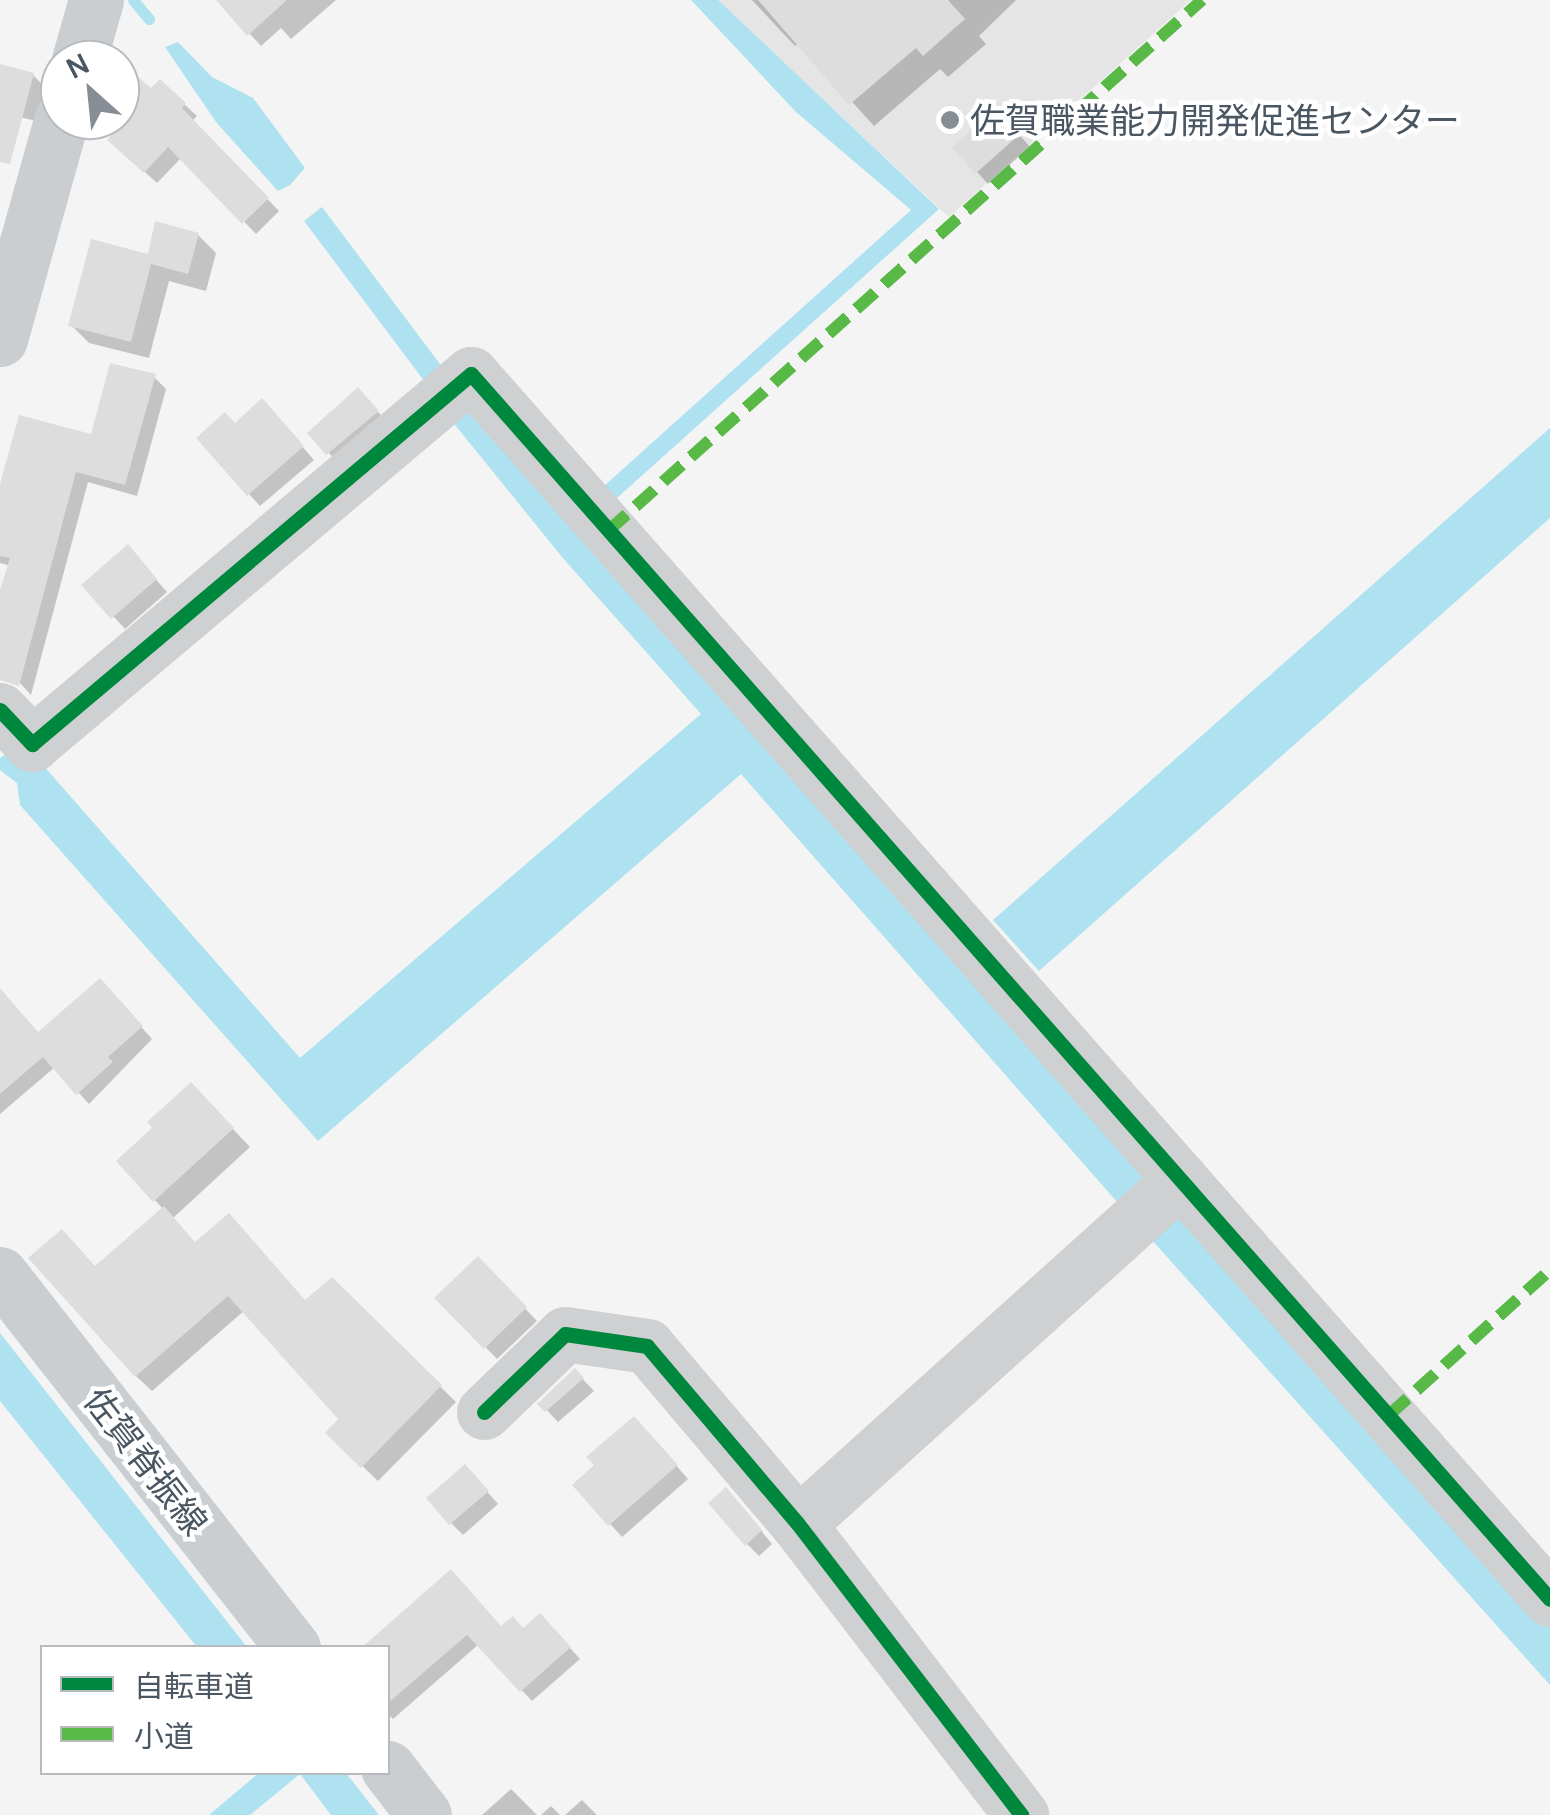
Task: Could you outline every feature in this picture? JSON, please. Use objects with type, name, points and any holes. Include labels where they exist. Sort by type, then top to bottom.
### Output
[{"type":"main road","points":[[84,40],[96,0]]},
{"type":"main road","points":[[0,339],[55,140]]},
{"type":"main road","name":"佐賀脊振線","points":[[0,1274],[291,1645]]},
{"type":"main road","points":[[390,1771],[424,1815]]},
{"type":"street","points":[[0,710],[32,744],[472,374],[1550,1599]]},
{"type":"street","points":[[798,1524],[1181,1179]]},
{"type":"street","points":[[484,1412],[565,1334],[647,1346],[798,1524],[1020,1815]]},
{"type":"shaded area","name":"佐賀職業能力開発促進センター","points":[[717,0],[1191,0],[949,217]]},
{"type":"water","points":[[691,0],[718,0],[939,209],[617,498],[604,486],[911,210],[796,112]]},
{"type":"water","points":[[178,42],[212,77],[253,98],[305,168],[290,185],[278,191],[216,122],[165,47]]},
{"type":"water","points":[[322,207],[443,368],[425,382],[304,221]]},
{"type":"water","points":[[471,399],[1151,1175],[1118,1203],[741,774],[318,1141],[20,805],[17,783],[0,770],[0,758],[7,753],[28,771],[42,764],[300,1058],[701,714],[562,557],[451,420]]},
{"type":"water","points":[[1550,428],[1550,518],[1039,971],[993,920]]},
{"type":"water","points":[[1182,1206],[1550,1621],[1550,1685],[1151,1239]]},
{"type":"water","points":[[0,1333],[245,1645],[195,1645],[0,1401]]},
{"type":"water","points":[[256,1775],[299,1775],[250,1815],[209,1815]]},
{"type":"water","points":[[301,1775],[348,1775],[379,1815],[331,1815]]},
{"type":"building","points":[[216,0],[287,0],[247,36]]},
{"type":"building","points":[[758,0],[948,0],[965,19],[923,56],[916,48],[849,105]]},
{"type":"building","points":[[0,64],[34,73],[10,164],[0,162]]},
{"type":"building","points":[[140,79],[151,88],[160,79],[186,103],[182,108],[269,198],[242,224],[168,147],[144,173],[107,140],[140,140]]},
{"type":"building","points":[[997,108],[1020,134],[975,174],[952,147]]},
{"type":"building","points":[[155,221],[199,233],[188,274],[151,264],[131,342],[68,326],[91,239],[148,254]]},
{"type":"building","points":[[110,363],[156,374],[125,485],[76,472],[19,686],[0,680],[0,590],[10,558],[0,556],[0,484],[19,415],[91,434]]},
{"type":"building","points":[[358,387],[379,411],[326,455],[307,433]]},
{"type":"building","points":[[262,398],[304,446],[247,496],[196,438],[225,412],[235,423]]},
{"type":"building","points":[[128,544],[157,579],[111,619],[81,585]]},
{"type":"building","points":[[100,978],[143,1026],[108,1057],[113,1062],[76,1095],[43,1057],[0,1094],[0,988],[38,1032]]},
{"type":"building","points":[[191,1082],[234,1128],[153,1202],[116,1161],[152,1128],[147,1122]]},
{"type":"building","points":[[164,1206],[195,1242],[229,1213],[305,1300],[332,1277],[442,1385],[361,1468],[325,1433],[338,1419],[228,1296],[135,1377],[28,1258],[62,1229],[95,1266]]},
{"type":"building","points":[[478,1256],[527,1307],[484,1349],[434,1298]]},
{"type":"building","points":[[575,1368],[584,1378],[545,1412],[537,1404]]},
{"type":"building","points":[[634,1416],[678,1465],[608,1526],[572,1485],[594,1465],[586,1457]]},
{"type":"building","points":[[465,1464],[489,1491],[449,1525],[426,1498]]},
{"type":"building","points":[[726,1487],[762,1530],[745,1546],[708,1503]]},
{"type":"building","points":[[451,1569],[501,1626],[513,1616],[523,1628],[540,1613],[571,1647],[520,1692],[467,1635],[390,1701],[390,1645],[364,1645]]},
{"type":"waterway","points":[[133,0],[149,19]]},
{"type":"marked path","points":[[608,531],[1202,0]]},
{"type":"marked path","points":[[1389,1415],[1550,1270]]},
{"type":"cycle path","points":[[0,710],[32,744],[471,374],[1550,1599]]},
{"type":"cycle path","points":[[484,1412],[565,1334],[647,1346],[798,1524],[1021,1815]]},
{"type":"place","name":"佐賀職業能力開発促進センター","points":[[950,120]]}]
